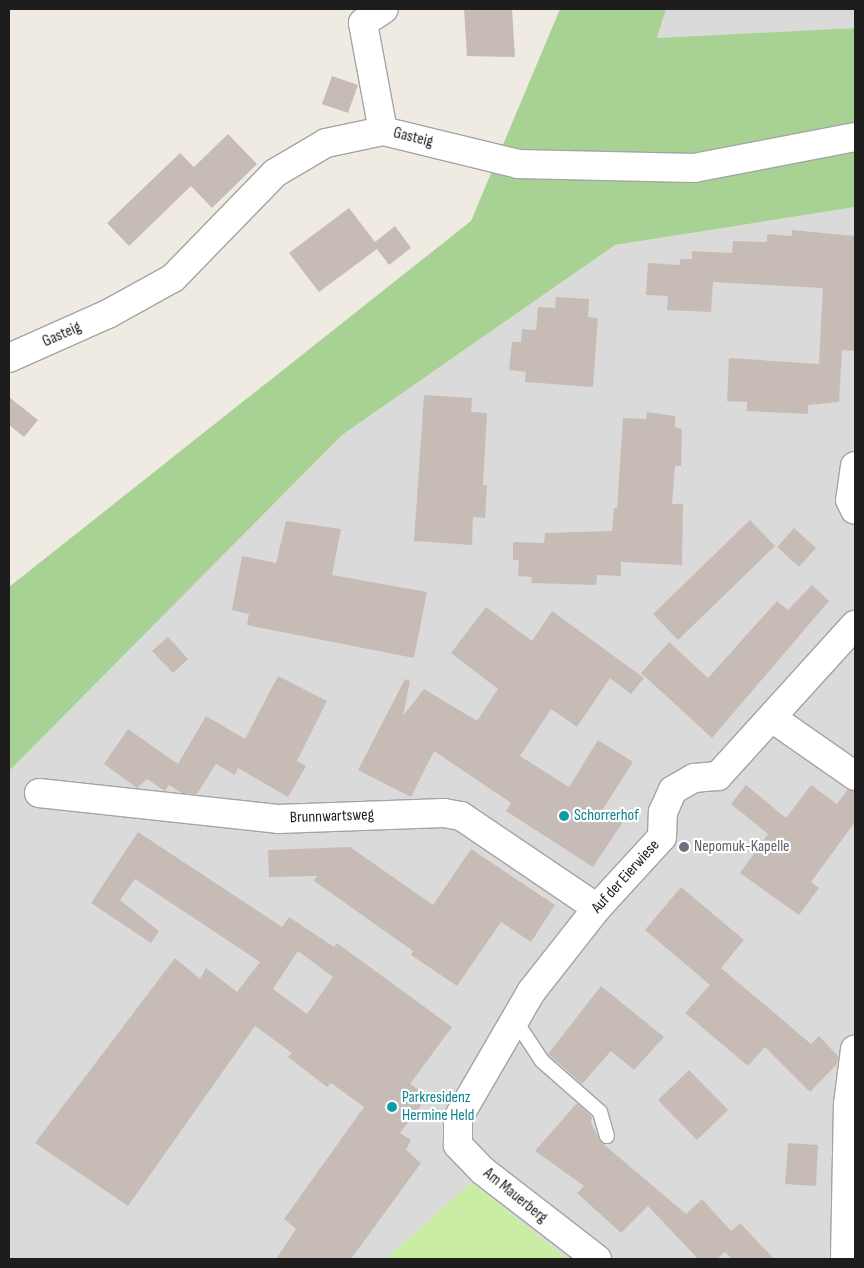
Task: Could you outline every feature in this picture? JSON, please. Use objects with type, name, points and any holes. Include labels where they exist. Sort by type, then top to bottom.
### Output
[{"type":"street","points":[[367,13],[383,131]]},
{"type":"street","name":"Gasteig","points":[[9,358],[108,314],[173,278],[275,173],[326,143],[383,131],[518,164],[694,168],[855,137]]},
{"type":"street","points":[[855,466],[850,500],[855,510]]},
{"type":"street","name":"Auf der Eierwiese","points":[[458,1118],[531,992],[597,908],[662,837],[663,812],[672,790],[694,778],[718,776],[855,625]]},
{"type":"street","points":[[772,718],[855,776]]},
{"type":"street","name":"Brunnwartsweg","points":[[39,793],[278,818],[444,813],[461,816],[597,908]]},
{"type":"street","points":[[846,1259],[848,1104],[855,1049]]},
{"type":"street","name":"Am Mauerberg","points":[[458,1118],[458,1145],[482,1170],[597,1259]]},
{"type":"lane","points":[[515,1020],[542,1061],[600,1112],[608,1136]]},
{"type":"shaded area","points":[[666,9],[855,9],[855,28],[657,38]]},
{"type":"shaded area","points":[[855,207],[855,1259],[567,1259],[472,1182],[386,1259],[9,1259],[9,771],[342,435],[615,245]]},
{"type":"green space","points":[[560,9],[666,9],[657,38],[855,28],[855,207],[615,245],[342,435],[9,771],[9,587],[471,221]]},
{"type":"green space","points":[[472,1182],[567,1259],[386,1259]]},
{"type":"building","points":[[464,9],[512,9],[515,57],[467,56]]},
{"type":"building","points":[[332,76],[358,85],[348,113],[322,104]]},
{"type":"building","points":[[228,134],[257,164],[212,208],[191,186],[129,246],[107,223],[180,153],[194,167]]},
{"type":"building","points":[[349,208],[375,242],[395,226],[411,248],[389,265],[377,249],[319,292],[289,253]]},
{"type":"building","points":[[792,230],[855,236],[855,351],[842,350],[839,402],[808,405],[808,414],[747,411],[747,402],[727,401],[729,358],[819,364],[823,288],[713,282],[711,312],[667,310],[668,296],[646,295],[648,263],[680,265],[680,259],[692,259],[692,251],[732,253],[733,241],[767,242],[767,234],[792,236]]},
{"type":"building","points":[[556,297],[589,299],[588,317],[598,318],[593,387],[525,382],[526,372],[509,370],[512,342],[521,342],[522,329],[536,330],[538,307],[555,308]]},
{"type":"building","points":[[424,395],[472,398],[471,412],[487,413],[483,485],[487,485],[485,518],[473,517],[472,545],[414,541]]},
{"type":"building","points":[[9,397],[38,420],[24,437],[9,425]]},
{"type":"building","points":[[647,412],[675,416],[675,427],[682,429],[681,466],[675,466],[672,504],[683,504],[682,565],[621,562],[621,576],[597,575],[596,585],[531,583],[532,577],[518,576],[519,560],[513,560],[513,542],[544,543],[545,533],[612,531],[614,508],[617,508],[623,418],[646,419]]},
{"type":"building","points":[[750,520],[775,546],[678,640],[653,614]]},
{"type":"building","points":[[286,521],[341,529],[332,575],[427,592],[414,658],[247,625],[249,614],[232,610],[242,556],[276,563]]},
{"type":"building","points":[[794,528],[816,548],[799,567],[777,547]]},
{"type":"building","points":[[812,585],[829,601],[712,738],[641,673],[669,642],[708,678],[777,601],[788,610]]},
{"type":"building","points":[[486,607],[532,641],[552,611],[644,678],[631,694],[610,678],[577,727],[551,709],[520,756],[569,787],[598,740],[633,762],[603,809],[623,822],[593,867],[506,811],[511,803],[434,751],[411,797],[358,770],[405,679],[410,681],[403,716],[424,689],[477,721],[498,689],[451,653]]},
{"type":"building","points":[[168,637],[188,659],[173,673],[152,651]]},
{"type":"building","points":[[278,676],[327,701],[297,761],[306,766],[288,797],[238,768],[235,775],[216,764],[197,794],[182,793],[169,785],[165,791],[147,779],[137,788],[104,764],[128,729],[178,764],[206,716],[245,739]]},
{"type":"building","points":[[746,785],[786,818],[811,785],[837,804],[848,789],[855,791],[855,822],[811,882],[819,888],[799,915],[740,873],[768,834],[731,804]]},
{"type":"building","points":[[138,832],[282,927],[289,917],[334,947],[337,943],[452,1027],[410,1084],[428,1096],[400,1133],[411,1140],[406,1150],[421,1163],[351,1259],[276,1259],[296,1229],[284,1219],[364,1107],[331,1083],[327,1087],[288,1057],[292,1053],[255,1026],[128,1206],[35,1143],[175,958],[200,979],[206,968],[237,992],[260,962],[135,879],[120,900],[159,931],[151,943],[91,903]],"holes":[[[298,951],[333,977],[307,1014],[273,989]]]},
{"type":"building","points":[[350,847],[433,905],[471,849],[555,905],[531,942],[501,922],[457,986],[411,955],[413,951],[314,881],[317,876],[269,877],[268,850]]},
{"type":"building","points":[[681,887],[744,940],[721,968],[811,1044],[819,1036],[838,1056],[837,1064],[810,1092],[765,1047],[748,1066],[685,1013],[710,985],[645,930]]},
{"type":"building","points":[[601,986],[664,1037],[634,1070],[611,1051],[582,1084],[548,1054]]},
{"type":"building","points":[[689,1070],[728,1110],[697,1140],[658,1100]]},
{"type":"building","points":[[577,1103],[592,1117],[591,1123],[601,1142],[686,1214],[702,1199],[731,1231],[740,1223],[774,1259],[732,1259],[725,1252],[717,1259],[698,1259],[648,1206],[621,1233],[577,1193],[584,1186],[535,1151]]},
{"type":"building","points":[[788,1143],[818,1145],[816,1186],[785,1184]]},
{"type":"place","name":"Schorrerhof","points":[[564,816]]},
{"type":"place","name":"Nepomuk-Kapelle","points":[[684,847]]},
{"type":"place","name":"Parkresidenz Hermine Held","points":[[392,1107]]}]
